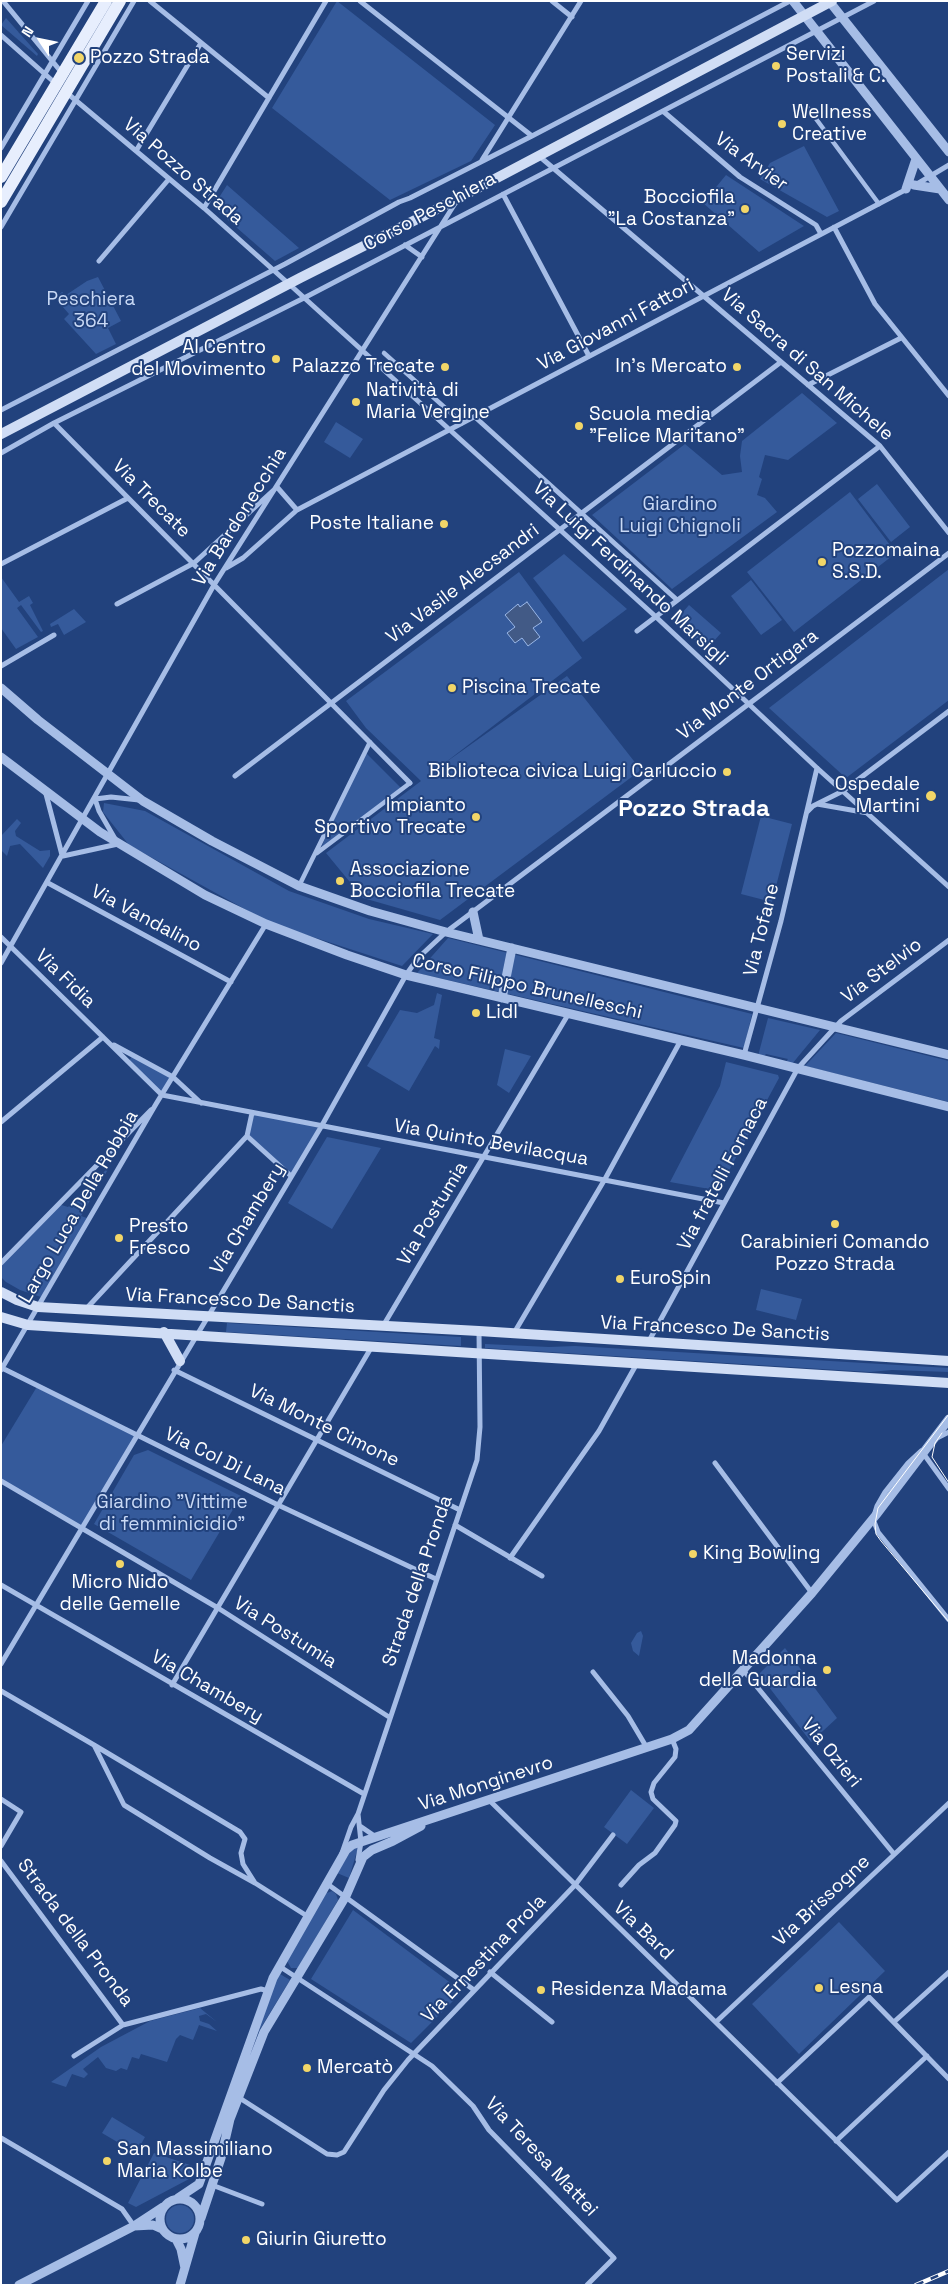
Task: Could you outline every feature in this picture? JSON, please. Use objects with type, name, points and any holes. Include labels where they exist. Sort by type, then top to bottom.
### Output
[{"type":"main road","points":[[1,177],[66,87],[106,1]]},
{"type":"main road","points":[[1,202],[66,87],[120,1]]},
{"type":"main road","name":"Corso Peschiera","points":[[1,434],[457,199],[830,2]]},
{"type":"main road","name":"Via Francesco De Sanctis","points":[[1,1292],[38,1307],[480,1331],[949,1361]]},
{"type":"main road","name":"Via Francesco De Sanctis","points":[[1,1316],[28,1325],[196,1334],[371,1348],[949,1383]]},
{"type":"main road","points":[[164,1332],[180,1361]]},
{"type":"street","points":[[3,1],[52,60],[66,87]]},
{"type":"street","points":[[1,148],[88,1]]},
{"type":"street","points":[[1,227],[66,87],[134,1]]},
{"type":"street","points":[[150,1],[269,98]]},
{"type":"street","points":[[204,208],[326,1]]},
{"type":"street","points":[[360,1],[532,136]]},
{"type":"street","points":[[552,1],[572,16]]},
{"type":"street","points":[[481,161],[581,1]]},
{"type":"street","points":[[791,1],[949,200]]},
{"type":"street","name":"Corso Peschiera","points":[[1,410],[274,270],[399,202],[532,136],[791,1]]},
{"type":"street","name":"Corso Peschiera","points":[[1,453],[54,423],[304,298],[552,167],[664,112],[874,1]]},
{"type":"street","points":[[830,2],[949,152]]},
{"type":"street","points":[[1,35],[45,74],[66,87]]},
{"type":"street","points":[[136,151],[201,43]]},
{"type":"street","name":"Via Pozzo Strada","points":[[66,87],[136,151],[204,208],[289,284]]},
{"type":"street","points":[[808,108],[879,204]]},
{"type":"street","name":"Via Arvier","points":[[664,112],[740,177],[816,225],[821,234]]},
{"type":"street","name":"Via Sacra di San Michele","points":[[539,156],[880,446],[949,533]]},
{"type":"street","points":[[916,159],[910,187],[940,189]]},
{"type":"street","name":"Via Giovanni Fattori","points":[[225,568],[243,558],[297,510],[879,204],[949,165]]},
{"type":"street","points":[[99,261],[169,179]]},
{"type":"street","points":[[503,194],[589,356]]},
{"type":"street","name":"Via Bardonecchia","points":[[95,799],[214,586],[442,226],[457,199]]},
{"type":"street","points":[[834,227],[875,304],[949,396]]},
{"type":"street","points":[[405,245],[422,257]]},
{"type":"street","name":"Via Luigi Ferdinando Marsigli","points":[[289,284],[655,616],[817,768],[949,887]]},
{"type":"street","points":[[808,385],[901,338]]},
{"type":"street","points":[[384,353],[462,424]]},
{"type":"street","name":"Via Vasile Alecsandri","points":[[330,703],[781,362]]},
{"type":"street","name":"Via Luigi Ferdinando Marsigli","points":[[475,417],[676,600]]},
{"type":"street","name":"Via Trecate","points":[[54,423],[410,783]]},
{"type":"street","points":[[637,631],[880,446]]},
{"type":"street","points":[[117,604],[194,563],[277,487],[297,510]]},
{"type":"street","points":[[1,564],[128,498]]},
{"type":"street","name":"Via Monte Ortigara","points":[[446,932],[949,552]]},
{"type":"street","points":[[1,666],[54,635]]},
{"type":"street","name":"Corso Filippo Brunelleschi","points":[[1,688],[38,720],[143,801],[212,841],[299,886],[370,912],[446,932],[949,1055]]},
{"type":"street","points":[[235,776],[330,703]]},
{"type":"street","points":[[807,812],[817,804],[843,790],[949,711]]},
{"type":"street","points":[[299,886],[370,742]]},
{"type":"street","name":"Corso Filippo Brunelleschi","points":[[1,757],[46,794],[118,844],[205,895],[266,924],[406,975],[798,1068],[949,1106]]},
{"type":"street","name":"Via Tofane","points":[[744,1055],[758,1009],[817,768]]},
{"type":"street","points":[[316,853],[410,783]]},
{"type":"street","points":[[46,794],[62,856]]},
{"type":"street","name":"Corso Filippo Brunelleschi","points":[[118,844],[99,811],[95,799],[111,797],[143,801]]},
{"type":"street","points":[[1,963],[95,799]]},
{"type":"street","points":[[817,804],[868,813]]},
{"type":"street","points":[[62,856],[118,844]]},
{"type":"street","name":"Via Vandalino","points":[[48,883],[231,982]]},
{"type":"street","points":[[472,912],[479,940]]},
{"type":"street","name":"Largo Luca Della Robbia","points":[[2,1369],[156,1104],[266,924]]},
{"type":"street","name":"Via Chambery","points":[[1,1664],[174,1370],[321,1127],[406,975],[427,948],[446,932]]},
{"type":"street","name":"Via Fidia","points":[[1,937],[162,1095]]},
{"type":"street","name":"Via Stelvio","points":[[834,1028],[949,940]]},
{"type":"street","points":[[502,998],[512,948]]},
{"type":"street","name":"Via Postumia","points":[[383,1326],[569,1013]]},
{"type":"street","name":"Via fratelli Fornaca","points":[[648,1343],[798,1068],[834,1028]]},
{"type":"street","points":[[1,1122],[103,1037]]},
{"type":"street","points":[[514,1334],[606,1179],[681,1040]]},
{"type":"street","name":"Via Fidia","points":[[109,1042],[174,1077]]},
{"type":"street","points":[[174,1077],[202,1103]]},
{"type":"street","name":"Via Quinto Bevilacqua","points":[[162,1095],[724,1203]]},
{"type":"street","name":"Largo Luca Della Robbia","points":[[1,1263],[156,1104]]},
{"type":"street","points":[[86,1309],[247,1136],[252,1113]]},
{"type":"street","points":[[247,1136],[291,1176]]},
{"type":"street","points":[[480,1331],[480,1354]]},
{"type":"street","name":"Via Postumia","points":[[371,1348],[218,1608],[389,1717]]},
{"type":"street","name":"Strada della Pronda","points":[[178,2198],[198,2184],[268,1990],[279,1966],[340,1857],[344,1841],[358,1814],[476,1460],[480,1427],[480,1354]]},
{"type":"street","points":[[510,1558],[599,1431],[636,1364]]},
{"type":"street","name":"Via Col Di Lana","points":[[2,1369],[278,1505],[436,1580]]},
{"type":"street","name":"Via Monte Cimone","points":[[174,1370],[460,1510]]},
{"type":"street","name":"Via Monginevro","points":[[340,1857],[352,1845],[647,1748],[672,1739],[696,1724],[812,1593],[873,1519],[949,1419]]},
{"type":"street","name":"Via Monginevro","points":[[873,1519],[876,1506],[908,1462],[932,1440],[949,1432]]},
{"type":"street","points":[[923,1452],[949,1490]]},
{"type":"street","points":[[715,1463],[812,1593]]},
{"type":"street","points":[[1,1481],[218,1608],[172,1685]]},
{"type":"street","points":[[873,1519],[878,1532],[949,1620]]},
{"type":"street","points":[[455,1525],[542,1576]]},
{"type":"street","points":[[1,1585],[36,1605]]},
{"type":"street","name":"Via Chambery","points":[[36,1605],[364,1794]]},
{"type":"street","name":"Via Ozieri","points":[[744,1670],[894,1854]]},
{"type":"street","points":[[593,1672],[628,1716],[647,1748]]},
{"type":"street","points":[[1,1691],[240,1832],[245,1839],[242,1853],[243,1864],[255,1882]]},
{"type":"street","points":[[621,1885],[639,1865],[655,1853],[675,1825],[676,1821],[653,1799],[651,1792],[654,1783],[675,1757],[676,1749],[672,1739]]},
{"type":"street","points":[[94,1745],[124,1805],[210,1858],[255,1882],[307,1916]]},
{"type":"street","name":"Strada della Pronda","points":[[1,1799],[21,1812],[1,1846]]},
{"type":"street","name":"Via Bard","points":[[489,1800],[897,2200],[949,2152]]},
{"type":"street","name":"Via Brissogne","points":[[716,2022],[949,1803]]},
{"type":"street","name":"Strada della Pronda","points":[[358,1814],[361,1842],[358,1866]]},
{"type":"street","points":[[180,2285],[195,2233],[221,2158],[230,2119],[261,2038],[346,1896],[358,1866],[369,1852],[393,1842],[431,1820]]},
{"type":"street","points":[[360,1826],[376,1837]]},
{"type":"street","name":"Via Ernestina Prola","points":[[414,2054],[490,1972],[575,1885],[613,1835]]},
{"type":"street","name":"Strada della Pronda","points":[[1,1861],[123,2025]]},
{"type":"street","points":[[326,1883],[474,1990]]},
{"type":"street","points":[[279,1966],[297,1978]]},
{"type":"street","points":[[490,1972],[552,2022]]},
{"type":"street","points":[[895,2021],[949,1972]]},
{"type":"street","name":"Via Teresa Mattei","points":[[297,1978],[432,2066],[473,2106],[489,2130],[614,2258],[587,2285]]},
{"type":"street","name":"Strada della Pronda","points":[[74,2056],[123,2025],[261,1989],[268,1990]]},
{"type":"street","points":[[777,2082],[866,1999],[872,1998],[949,2079]]},
{"type":"street","points":[[238,2097],[327,2154],[337,2155],[344,2152],[384,2090],[414,2054]]},
{"type":"street","points":[[836,2141],[927,2056]]},
{"type":"street","points":[[1,2138],[122,2209],[134,2226]]},
{"type":"street","points":[[211,2151],[221,2158]]},
{"type":"street","points":[[212,2185],[262,2204]]},
{"type":"street","points":[[19,2285],[134,2226],[170,2201],[178,2198],[191,2201],[199,2211],[201,2218]]},
{"type":"street","points":[[163,2206],[160,2214],[162,2229],[166,2234],[176,2239],[187,2238],[195,2233]]},
{"type":"street","points":[[134,2226],[153,2226],[162,2229]]},
{"type":"street","points":[[176,2239],[181,2249],[185,2269]]},
{"type":"green space","points":[[337,1],[495,125],[471,161],[390,200],[272,108]]},
{"type":"green space","points":[[6,18],[38,54],[37,56],[1,25]]},
{"type":"green space","points":[[804,146],[839,211],[827,217],[760,179],[770,163]]},
{"type":"green space","name":"Bocciofila \"La Costanza\"","points":[[726,175],[804,226],[759,252],[703,203]]},
{"type":"green space","points":[[227,185],[299,248],[275,261],[213,207]]},
{"type":"green space","name":"Peschiera 364","points":[[98,277],[121,321],[108,328],[116,344],[96,354],[64,319],[69,314],[55,298],[62,292],[66,295],[87,281]]},
{"type":"green space","name":"Giardino Luigi Chignoli","points":[[802,393],[837,423],[788,460],[765,455],[759,477],[762,479],[757,495],[765,498],[777,512],[672,589],[592,515],[685,444],[722,475],[742,472],[740,456],[742,441]]},
{"type":"green space","points":[[336,422],[363,439],[350,458],[324,442]]},
{"type":"green space","points":[[877,484],[910,527],[891,542],[858,499]]},
{"type":"green space","name":"Pozzomaina S.S.D.","points":[[850,492],[896,553],[794,632],[747,572]]},
{"type":"green space","points":[[564,554],[627,609],[583,642],[533,578]]},
{"type":"green space","points":[[949,569],[949,700],[846,778],[769,708]]},
{"type":"green space","name":"Impianto Sportivo Trecate","points":[[519,572],[582,658],[442,765],[567,676],[641,770],[440,920],[363,898],[326,853],[421,781],[366,728],[346,701]]},
{"type":"green space","points":[[1,577],[19,602],[29,596],[33,603],[30,605],[43,631],[41,632],[21,605],[17,608],[38,637],[16,649],[1,628]]},
{"type":"green space","points":[[751,580],[782,620],[761,635],[731,596]]},
{"type":"green space","points":[[689,605],[721,633],[706,650],[674,622]]},
{"type":"green space","points":[[74,609],[86,622],[64,635],[58,624],[51,627],[50,624]]},
{"type":"green space","points":[[365,752],[402,789],[318,854]]},
{"type":"green space","points":[[104,803],[145,811],[289,891],[369,919],[433,934],[402,966],[270,923],[129,845],[103,812]]},
{"type":"green space","points":[[761,816],[792,824],[772,902],[741,894]]},
{"type":"green space","points":[[17,819],[21,823],[15,831],[16,836],[40,851],[50,850],[50,856],[43,868],[20,844],[10,846],[7,856],[1,850],[1,836]]},
{"type":"green space","points":[[448,938],[752,1014],[744,1048],[417,973]]},
{"type":"green space","points":[[437,993],[442,995],[434,1038],[440,1040],[439,1049],[435,1046],[409,1091],[367,1066],[400,1010],[417,1013],[434,1005]]},
{"type":"green space","points":[[768,1018],[820,1030],[792,1064],[785,1063],[788,1059],[766,1054],[763,1057],[758,1056]]},
{"type":"green space","points":[[836,1033],[949,1061],[949,1102],[805,1066]]},
{"type":"green space","points":[[505,1049],[531,1056],[509,1093],[497,1085]]},
{"type":"green space","points":[[133,1055],[173,1077],[162,1095],[128,1062]]},
{"type":"green space","points":[[726,1062],[778,1075],[779,1078],[719,1189],[715,1190],[670,1182],[720,1086]]},
{"type":"green space","points":[[252,1113],[321,1127],[291,1176],[247,1136]]},
{"type":"green space","points":[[327,1137],[381,1148],[332,1229],[288,1203]]},
{"type":"green space","points":[[110,1166],[81,1216],[90,1219],[44,1298],[20,1290],[6,1282],[1,1277],[1,1263],[58,1204],[68,1207]]},
{"type":"green space","points":[[761,1289],[802,1299],[796,1320],[756,1310]]},
{"type":"green space","points":[[227,1323],[461,1337],[461,1346],[226,1332]]},
{"type":"green space","points":[[485,1344],[549,1347],[575,1346],[949,1368],[949,1372],[892,1370],[870,1372],[485,1348]]},
{"type":"green space","points":[[38,1385],[136,1435],[82,1527],[1,1481],[1,1446]]},
{"type":"green space","name":"Giardino \"Vittime di femminicidio\"","points":[[148,1450],[241,1496],[191,1580],[94,1524],[134,1455]]},
{"type":"green space","points":[[641,1631],[643,1636],[639,1656],[633,1651],[631,1643],[637,1633]]},
{"type":"green space","points":[[785,1648],[837,1718],[811,1742],[759,1674]]},
{"type":"green space","points":[[631,1790],[654,1808],[627,1844],[604,1827]]},
{"type":"green space","points":[[358,1848],[349,1878],[337,1873],[352,1849]]},
{"type":"green space","points":[[332,1891],[336,1894],[338,1900],[298,1968],[291,1968],[287,1961],[324,1894]]},
{"type":"green space","points":[[353,1910],[460,1990],[460,1994],[411,2043],[311,1979]]},
{"type":"green space","name":"Lesna","points":[[839,1922],[885,1971],[799,2054],[752,2004]]},
{"type":"green space","points":[[280,1974],[290,1980],[254,2039],[271,1990]]},
{"type":"green space","points":[[200,2008],[217,2022],[206,2014],[199,2016],[200,2021],[209,2024],[217,2031],[199,2025],[193,2040],[180,2035],[176,2039],[167,2062],[141,2054],[139,2059],[132,2057],[127,2070],[121,2068],[116,2071],[106,2068],[98,2057],[83,2069],[88,2074],[84,2078],[72,2074],[66,2087],[51,2082],[101,2047],[150,2021]]},
{"type":"green space","points":[[112,2117],[145,2137],[136,2153],[102,2133]]},
{"type":"green space","points":[[154,2153],[193,2166],[189,2179],[136,2207],[128,2203]]},
{"type":"green space","points":[[180,2205],[190,2209],[194,2219],[190,2229],[180,2233],[170,2229],[166,2219],[170,2209]]},
{"type":"shaded area","points":[[527,602],[542,622],[533,628],[540,637],[528,646],[522,638],[515,643],[507,633],[515,627],[505,615],[518,604],[520,607]]},
{"type":"tram line","points":[[949,1414],[878,1508],[875,1524],[876,1534],[881,1541],[949,1622]]},
{"type":"tram line","points":[[942,1433],[935,1443],[932,1457],[949,1483]]},
{"type":"railway","points":[[916,2285],[949,2271]]},
{"type":"place","name":"Pozzo Strada","points":[[79,58]]},
{"type":"place","name":"Servizi Postali & C.","points":[[776,66]]},
{"type":"place","name":"Wellness Creative","points":[[782,124]]},
{"type":"place","name":"Bocciofila \"La Costanza\"","points":[[745,209]]},
{"type":"place","name":"Al Centro del Movimento","points":[[276,359]]},
{"type":"place","name":"Palazzo Trecate","points":[[445,367]]},
{"type":"place","name":"In's Mercato","points":[[737,367]]},
{"type":"place","name":"Natività di Maria Vergine","points":[[356,402]]},
{"type":"place","name":"Scuola media \"Felice Maritano\"","points":[[579,426]]},
{"type":"place","name":"Poste Italiane","points":[[444,524]]},
{"type":"place","name":"Pozzomaina S.S.D.","points":[[822,562]]},
{"type":"place","name":"Piscina Trecate","points":[[452,688]]},
{"type":"place","name":"Biblioteca civica Luigi Carluccio","points":[[727,772]]},
{"type":"place","name":"Ospedale Martini","points":[[931,796]]},
{"type":"place","name":"Impianto Sportivo Trecate","points":[[476,817]]},
{"type":"place","name":"Associazione Bocciofila Trecate","points":[[340,881]]},
{"type":"place","name":"Lidl","points":[[476,1013]]},
{"type":"place","name":"Carabinieri Comando Pozzo Strada","points":[[835,1224]]},
{"type":"place","name":"Presto Fresco","points":[[119,1238]]},
{"type":"place","name":"EuroSpin","points":[[620,1279]]},
{"type":"place","name":"King Bowling","points":[[693,1554]]},
{"type":"place","name":"Micro Nido delle Gemelle","points":[[120,1564]]},
{"type":"place","name":"Madonna della Guardia","points":[[827,1670]]},
{"type":"place","name":"Lesna","points":[[819,1988]]},
{"type":"place","name":"Residenza Madama","points":[[541,1990]]},
{"type":"place","name":"Mercatò","points":[[307,2068]]},
{"type":"place","name":"San Massimiliano Maria Kolbe","points":[[107,2161]]},
{"type":"place","name":"Giurin Giuretto","points":[[246,2240]]},
{"type":"district","name":"Pozzo Strada","points":[[694,809]]}]
